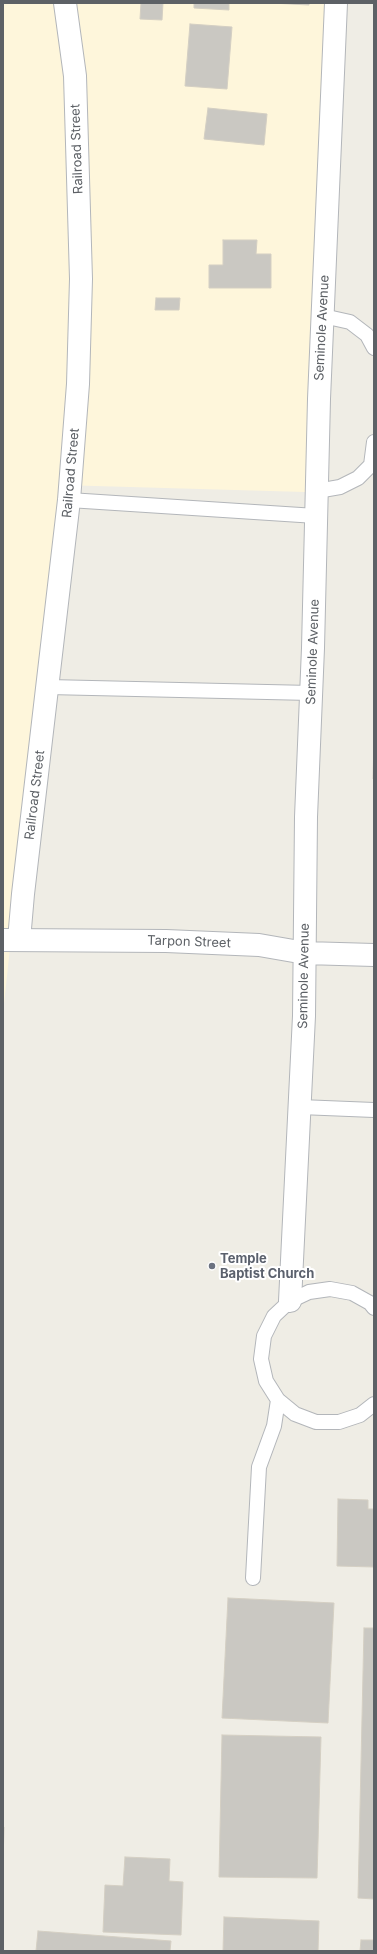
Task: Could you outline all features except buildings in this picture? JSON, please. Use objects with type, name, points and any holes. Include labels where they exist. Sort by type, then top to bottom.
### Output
[{"type":"street","name":"Railroad Street","points":[[11,940],[23,894],[48,687],[69,500],[78,384],[81,280],[75,76],[65,3]]},
{"type":"street","name":"Seminole Avenue","points":[[290,1301],[300,1107],[305,953],[306,817],[312,693],[323,316],[336,3]]},
{"type":"street","name":"Tarpon Street","points":[[11,940],[166,941],[259,945],[305,953],[374,955]]},
{"type":"lane","points":[[323,316],[350,322],[367,335],[374,348]]},
{"type":"lane","points":[[317,491],[340,487],[358,478],[371,465],[374,442]]},
{"type":"lane","points":[[69,500],[316,516]]},
{"type":"lane","points":[[48,687],[312,693]]},
{"type":"lane","points":[[300,1107],[374,1110]]},
{"type":"lane","points":[[374,1308],[352,1293],[330,1289],[309,1292],[290,1301],[274,1316],[264,1336],[261,1359],[266,1381],[278,1400],[295,1414],[316,1422],[338,1422],[360,1415],[374,1404]]},
{"type":"lane","points":[[253,1578],[259,1467],[274,1426],[278,1400]]},
{"type":"shaded area","points":[[3,3],[326,3],[305,492],[60,485],[3,1013]]},
{"type":"place","name":"Temple Baptist Church","points":[[212,1266]]}]
